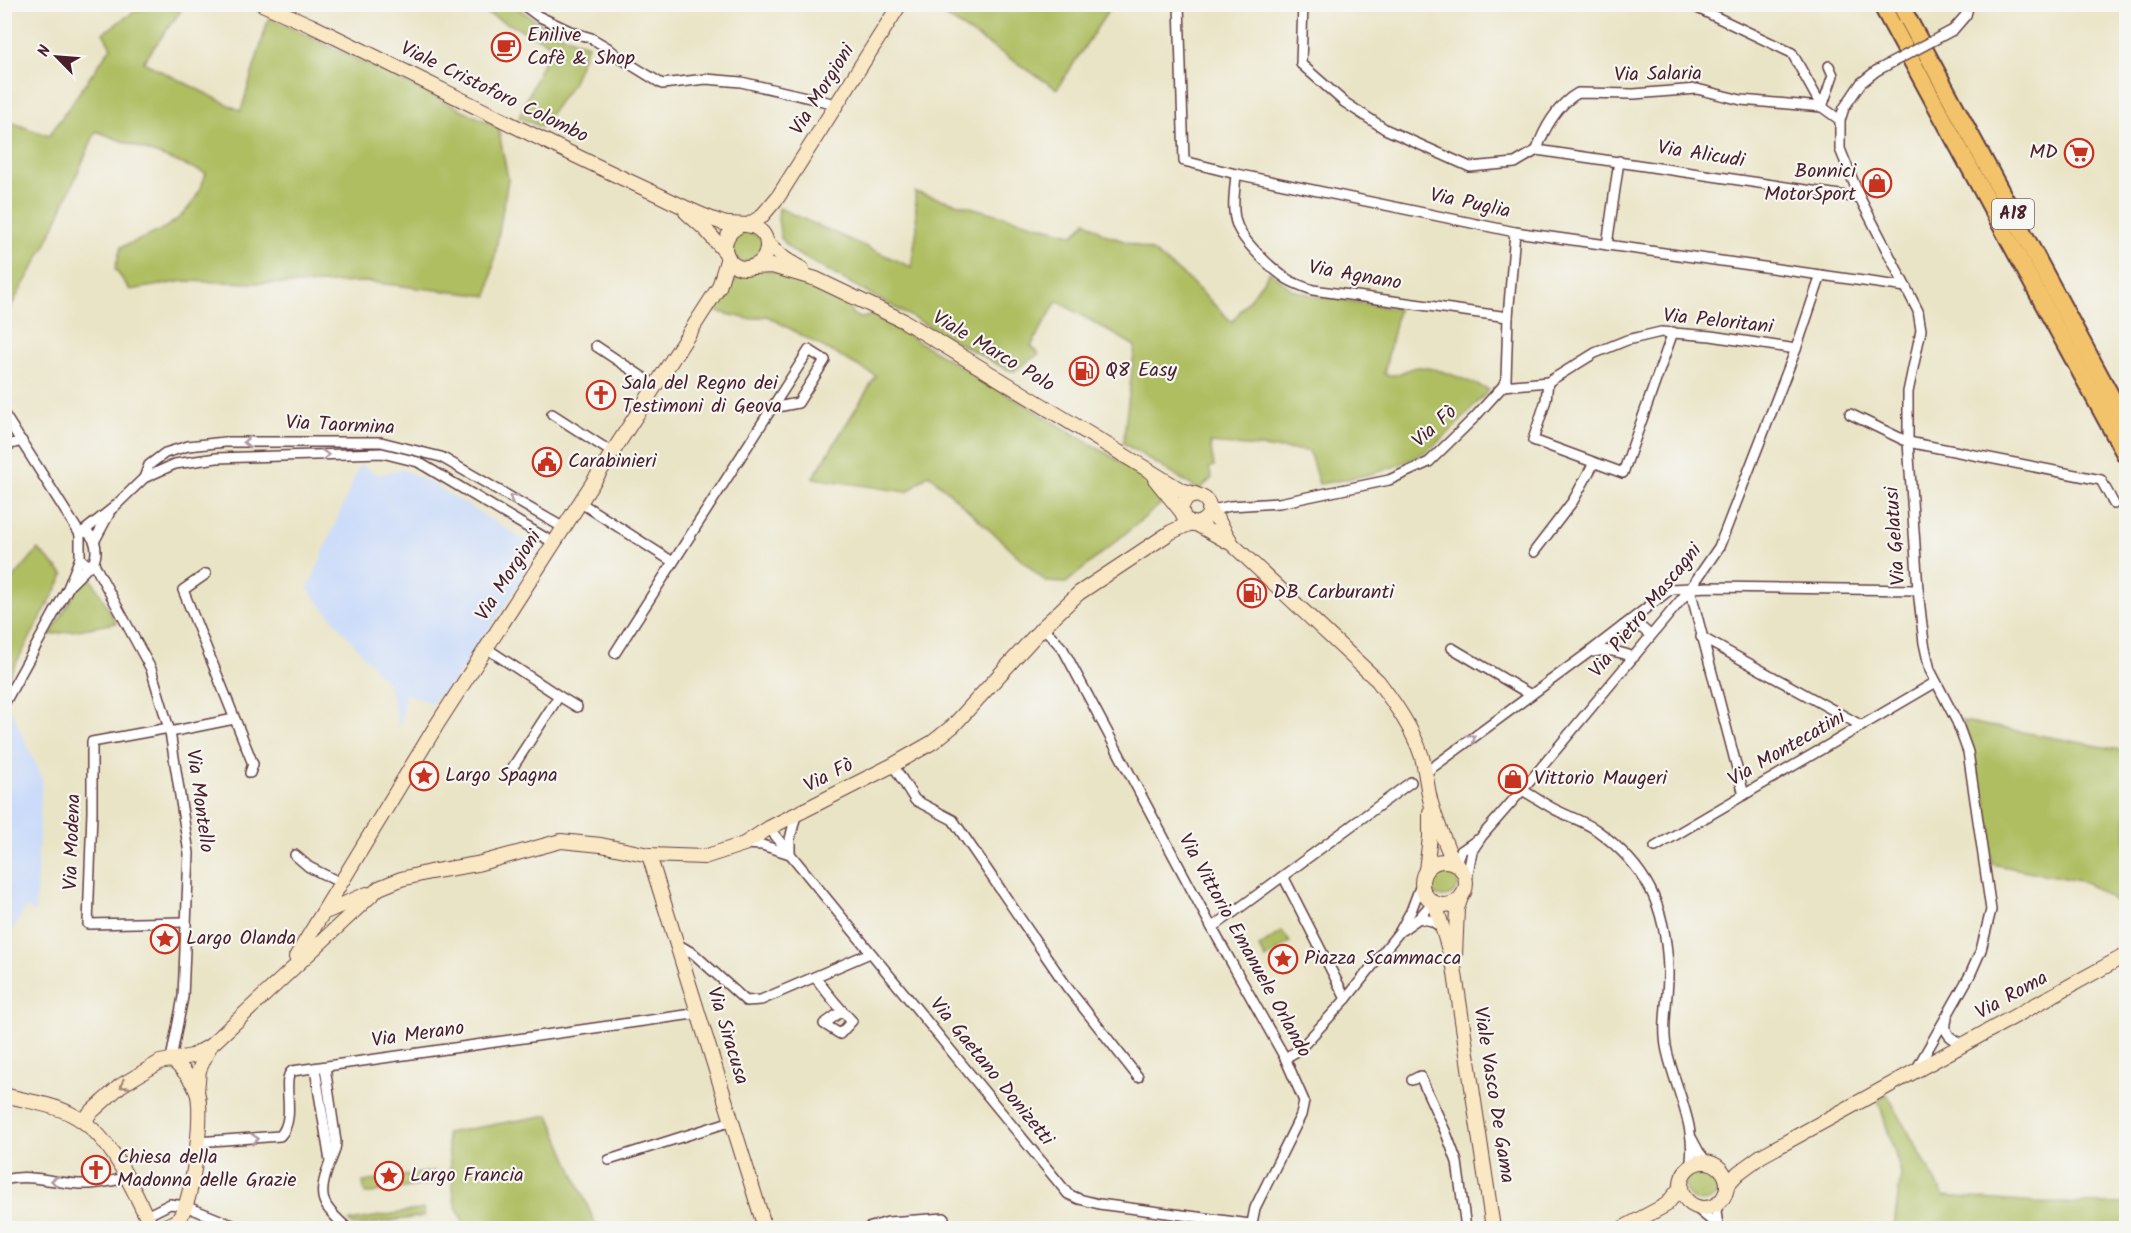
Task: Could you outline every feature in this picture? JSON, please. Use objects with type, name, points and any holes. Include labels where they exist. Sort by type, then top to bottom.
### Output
[{"type":"highway","name":"A18","points":[[1881,4],[2127,456]]},
{"type":"highway","points":[[1891,4],[2127,441]]},
{"type":"highway","name":"A18","points":[[1900,4],[2127,424]]},
{"type":"street","name":"Viale Cristoforo Colombo","points":[[262,4],[310,25],[661,197]]},
{"type":"street","name":"Viale Cristoforo Colombo","points":[[275,4],[310,25]]},
{"type":"street","points":[[522,4],[538,16],[591,38],[662,84],[706,79],[741,82],[836,104]]},
{"type":"street","name":"Via Morgioni","points":[[778,197],[900,4]]},
{"type":"street","name":"Via Puglia","points":[[1179,4],[1184,161],[1236,174],[1515,232],[1906,287]]},
{"type":"street","points":[[1303,4],[1301,64],[1344,102],[1385,129],[1470,167],[1515,163],[1537,150]]},
{"type":"street","points":[[1689,4],[1792,53],[1822,107],[1840,120]]},
{"type":"street","name":"Via Gelatusi","points":[[1916,1070],[1970,975],[1981,950],[1991,910],[1968,752],[1957,722],[1936,682],[1927,658],[1918,590],[1908,442],[1908,392],[1921,330],[1918,311],[1860,198],[1840,149],[1840,120],[1850,97],[1861,83],[1876,71],[1953,30],[1962,23],[1969,4]]},
{"type":"street","points":[[1822,107],[1833,75],[1829,66]]},
{"type":"street","name":"Via Salaria","points":[[1537,150],[1544,130],[1570,98],[1578,93],[1634,94],[1697,89],[1741,100],[1822,107]]},
{"type":"street","name":"Via Alicudi","points":[[1537,150],[1860,198]]},
{"type":"street","points":[[1607,245],[1619,161]]},
{"type":"street","name":"Via Agnano","points":[[1236,174],[1233,212],[1237,227],[1251,246],[1286,278],[1298,285],[1313,290],[1508,317]]},
{"type":"street","points":[[661,197],[712,219],[759,229],[767,241],[785,259],[816,279]]},
{"type":"street","points":[[661,197],[691,216],[706,230],[733,263],[748,267],[772,266],[816,279]]},
{"type":"street","points":[[719,287],[727,255],[725,245],[727,237],[732,230],[760,217],[778,197]]},
{"type":"street","points":[[719,287],[734,273],[764,258],[769,222],[778,197]]},
{"type":"street","points":[[1503,386],[1506,379],[1515,232]]},
{"type":"street","name":"Via Pietro Mascagni","points":[[1482,836],[1690,589],[1719,547],[1796,349],[1821,275]]},
{"type":"street","name":"Viale Marco Polo","points":[[816,279],[923,333],[1204,503]]},
{"type":"street","name":"Via Morgioni","points":[[287,972],[486,648],[719,287]]},
{"type":"street","name":"Via Peloritani","points":[[1503,386],[1548,382],[1595,353],[1627,340],[1661,332],[1711,336],[1796,349]]},
{"type":"street","points":[[1548,382],[1546,400],[1533,440],[1623,473],[1673,332]]},
{"type":"street","points":[[596,346],[656,386]]},
{"type":"street","points":[[615,653],[808,350],[825,360],[798,404],[772,408]]},
{"type":"street","name":"Via Fò","points":[[1204,503],[1230,506],[1279,502],[1389,480],[1429,462],[1503,386]]},
{"type":"street","points":[[4,414],[82,532],[80,558],[68,588],[4,704]]},
{"type":"street","points":[[552,414],[613,453]]},
{"type":"street","points":[[1850,414],[1908,442],[2101,480],[2114,504]]},
{"type":"street","points":[[4,446],[22,441]]},
{"type":"street","name":"Via Taormina","points":[[144,478],[149,465],[165,453],[188,446],[236,442],[381,442],[441,457],[564,528]]},
{"type":"street","name":"Via Taormina","points":[[82,532],[113,508],[144,478],[175,464],[217,458],[382,453],[418,462],[554,543]]},
{"type":"street","points":[[1534,552],[1573,501],[1594,463]]},
{"type":"street","points":[[1145,468],[1187,518],[1232,544],[1378,681],[1395,703],[1409,727],[1421,756],[1430,801],[1443,839],[1455,864],[1464,873],[1463,891],[1450,904],[1434,902]]},
{"type":"street","points":[[1187,518],[1183,502],[1186,498],[1204,503],[1218,520],[1232,544]]},
{"type":"street","points":[[581,503],[673,562]]},
{"type":"street","points":[[1187,518],[1204,521],[1204,503]]},
{"type":"street","name":"Via Taormina","points":[[95,540],[113,508]]},
{"type":"street","name":"Via Fò","points":[[320,918],[351,901],[401,879],[477,864],[561,841],[601,845],[650,855],[704,857],[744,844],[769,828],[933,742],[953,726],[1043,627],[1079,593],[1171,532],[1187,518]]},
{"type":"street","points":[[539,534],[549,519]]},
{"type":"street","points":[[68,588],[92,564],[95,540],[90,533],[82,532]]},
{"type":"street","points":[[80,558],[92,564]]},
{"type":"street","name":"Via Montello","points":[[92,564],[151,669],[169,730],[189,853],[183,997],[171,1059]]},
{"type":"street","points":[[206,574],[183,590],[253,764],[250,773]]},
{"type":"street","points":[[1425,773],[1671,589],[1709,587],[1918,590]]},
{"type":"street","points":[[1690,589],[1744,795]]},
{"type":"street","points":[[1623,626],[1642,628],[1650,635]]},
{"type":"street","name":"Via Vittorio Emanuele Orlando","points":[[1043,627],[1063,649],[1212,928],[1285,1058],[1304,1101],[1301,1115],[1255,1208],[1251,1226]]},
{"type":"street","points":[[1701,637],[1862,726]]},
{"type":"street","points":[[486,648],[577,707]]},
{"type":"street","points":[[1452,648],[1531,695]]},
{"type":"street","points":[[1588,653],[1603,649],[1634,657]]},
{"type":"street","name":"Via Montecatini","points":[[1655,847],[1936,682]]},
{"type":"street","points":[[509,772],[559,696]]},
{"type":"street","points":[[169,730],[234,719]]},
{"type":"street","name":"Via Modena","points":[[169,730],[92,742],[88,924],[185,922]]},
{"type":"street","points":[[893,765],[915,800],[953,820],[1067,987],[1138,1077]]},
{"type":"street","points":[[1212,928],[1411,782]]},
{"type":"street","points":[[1522,790],[1594,828],[1626,854],[1641,872],[1653,893],[1667,948],[1669,984],[1665,1015],[1666,1049],[1690,1136],[1692,1158],[1690,1167]]},
{"type":"street","points":[[1285,1058],[1299,1050],[1346,999],[1400,931],[1412,911],[1424,876],[1430,837],[1430,801]]},
{"type":"street","points":[[744,844],[762,845],[790,854],[790,839],[796,815]]},
{"type":"street","name":"Via Gaetano Donizetti","points":[[769,828],[1068,1194],[1099,1204],[1251,1226]]},
{"type":"street","points":[[1455,864],[1461,851],[1482,836]]},
{"type":"street","points":[[1454,967],[1457,909],[1472,851],[1482,836]]},
{"type":"street","points":[[295,855],[339,887],[351,901]]},
{"type":"street","name":"Via Siracusa","points":[[650,855],[765,1228]]},
{"type":"street","points":[[1454,967],[1434,902],[1425,894],[1424,876],[1432,864],[1439,861],[1455,864]]},
{"type":"street","points":[[1283,876],[1346,999]]},
{"type":"street","points":[[85,1122],[89,1114],[120,1086],[160,1062],[192,1056],[210,1046],[379,888]]},
{"type":"street","points":[[1400,931],[1419,918],[1434,902]]},
{"type":"street","points":[[320,918],[330,933]]},
{"type":"street","points":[[1419,918],[1432,921],[1442,928]]},
{"type":"street","points":[[679,945],[694,954],[746,1001],[761,1000],[870,953]]},
{"type":"street","name":"Via Roma","points":[[1761,1156],[2127,955]]},
{"type":"street","name":"Viale Vasco De Gama","points":[[1454,967],[1493,1228]]},
{"type":"street","points":[[815,977],[842,1011]]},
{"type":"street","points":[[1949,1011],[1944,1028],[1946,1034],[1965,1044]]},
{"type":"street","name":"Via Merano","points":[[197,1142],[280,1136],[288,1124],[287,1080],[288,1074],[292,1071],[700,1013]]},
{"type":"street","points":[[160,1228],[180,1218],[185,1206],[197,1142],[200,1109],[197,1092],[199,1070],[210,1046]]},
{"type":"street","points":[[171,1059],[184,1070],[197,1092]]},
{"type":"street","points":[[320,1068],[330,1163],[323,1183],[323,1200],[328,1210],[347,1228]]},
{"type":"street","points":[[1412,1080],[1420,1076],[1446,1133],[1456,1162],[1466,1228]]},
{"type":"street","points":[[4,1095],[69,1112],[85,1122],[106,1145],[149,1222],[170,1204],[185,1206],[240,1228]]},
{"type":"street","points":[[609,1160],[732,1121]]},
{"type":"street","points":[[1690,1136],[1699,1152],[1723,1172],[1727,1185],[1716,1211],[1718,1227]]},
{"type":"street","points":[[1623,1228],[1666,1205],[1681,1187],[1684,1174],[1690,1167],[1698,1163],[1713,1165],[1761,1156]]},
{"type":"street","points":[[1727,1185],[1738,1173],[1761,1156]]},
{"type":"street","points":[[4,1180],[20,1177],[80,1184],[105,1183],[124,1175]]},
{"type":"street","points":[[1681,1187],[1685,1199],[1718,1227]]},
{"type":"street","points":[[1666,1205],[1692,1205],[1708,1208],[1720,1202]]},
{"type":"street","points":[[868,1228],[888,1222],[944,1218]]},
{"type":"shaded area","points":[[360,464],[378,475],[402,469],[434,485],[538,548],[524,563],[527,565],[524,568],[526,574],[446,693],[438,694],[433,704],[405,693],[400,730],[389,686],[308,589]]},
{"type":"shaded area","points":[[11,710],[42,778],[35,912],[26,907],[5,943],[4,722]]},
{"type":"green space","points":[[146,4],[185,5],[143,62],[241,111],[269,17],[498,127],[508,179],[488,296],[368,282],[293,284],[184,281],[130,290],[115,269],[121,247],[174,222],[193,202],[206,173],[96,131],[46,245],[5,317],[5,120],[49,136],[111,47],[103,33]]},
{"type":"green space","points":[[1112,4],[1057,89],[928,5]]},
{"type":"green space","points":[[469,5],[513,5],[553,32],[588,45],[572,84],[541,127],[519,117],[551,44]]},
{"type":"green space","points":[[915,192],[1074,235],[1086,221],[1104,234],[1152,251],[1187,278],[1232,322],[1270,272],[1293,290],[1398,309],[1384,374],[1395,375],[1415,367],[1429,368],[1489,390],[1440,441],[1407,462],[1379,472],[1319,484],[1309,451],[1210,443],[1214,466],[1209,468],[1212,478],[1199,490],[1123,443],[1135,346],[1057,301],[1031,346],[1039,354],[1014,371],[1006,369],[796,253],[781,238],[779,208],[911,267],[917,228]]},
{"type":"green space","points":[[746,228],[762,240],[759,256],[742,262],[736,258],[729,241]]},
{"type":"green space","points":[[767,270],[788,274],[849,304],[852,314],[861,318],[874,315],[1121,462],[1151,484],[1163,502],[1066,583],[1046,582],[929,474],[907,492],[813,478],[876,376],[767,316],[749,319],[710,310],[727,287],[746,272]]},
{"type":"green space","points":[[38,549],[64,575],[5,684],[5,575],[13,579]]},
{"type":"green space","points":[[82,580],[93,581],[116,623],[50,635]]},
{"type":"green space","points":[[1963,721],[2126,751],[2126,908],[2085,882],[1992,864],[1984,806],[1986,798],[1981,796],[1972,746]]},
{"type":"green space","points":[[1443,865],[1455,869],[1459,881],[1455,893],[1443,897],[1431,893],[1427,881],[1431,869]]},
{"type":"green space","points":[[1282,931],[1290,942],[1266,959],[1259,947]]},
{"type":"green space","points":[[1887,1094],[1944,1196],[2036,1203],[2126,1204],[2126,1228],[1894,1228],[1901,1173],[1878,1099]]},
{"type":"green space","points":[[549,1115],[597,1228],[466,1228],[455,1204],[446,1133]]},
{"type":"green space","points":[[1702,1168],[1714,1173],[1719,1185],[1714,1197],[1702,1202],[1690,1197],[1685,1185],[1690,1173]]},
{"type":"green space","points":[[434,1171],[436,1183],[365,1194],[363,1182]]},
{"type":"green space","points":[[424,1209],[425,1216],[354,1226],[349,1221]]},
{"type":"place","name":"Enilive Cafè & Shop","points":[[506,47]]},
{"type":"place","name":"MD","points":[[2079,153]]},
{"type":"place","name":"Bonnici MotorSport","points":[[1877,183]]},
{"type":"place","name":"Q8 Easy","points":[[1084,371]]},
{"type":"place","name":"Sala del Regno dei Testimoni di Geova","points":[[601,395]]},
{"type":"place","name":"Carabinieri","points":[[547,462]]},
{"type":"place","name":"DB Carburanti","points":[[1252,593]]},
{"type":"place","name":"Largo Spagna","points":[[424,776]]},
{"type":"place","name":"Vittorio Maugeri","points":[[1513,779]]},
{"type":"place","name":"Largo Olanda","points":[[165,939]]},
{"type":"place","name":"Piazza Scammacca","points":[[1283,959]]},
{"type":"place","name":"Chiesa della Madonna delle Grazie","points":[[96,1170]]},
{"type":"place","name":"Largo Francia","points":[[389,1176]]}]
